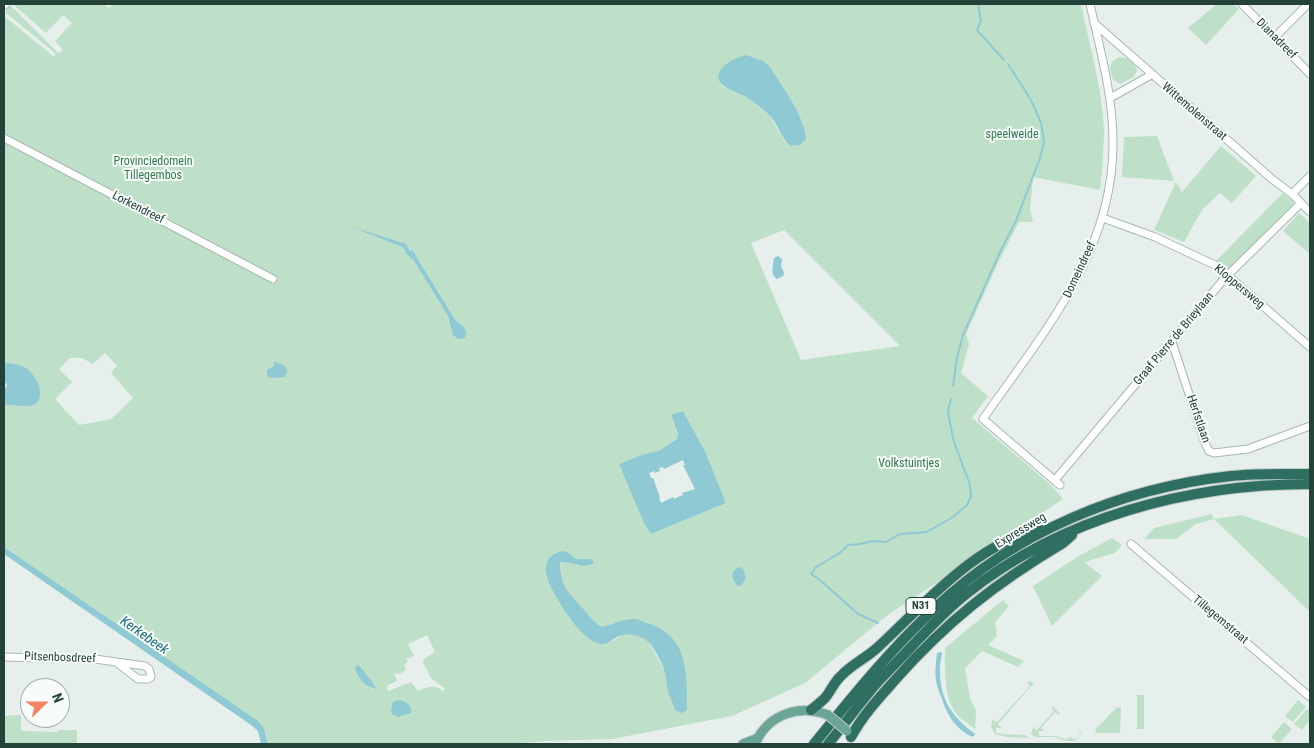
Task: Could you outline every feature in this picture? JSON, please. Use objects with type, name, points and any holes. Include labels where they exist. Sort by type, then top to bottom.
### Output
[{"type":"highway","name":"Expressweg","points":[[814,744],[884,660],[936,607],[983,569],[1049,528],[1104,504],[1168,486],[1231,476],[1310,474]]},
{"type":"highway","name":"Expressweg","points":[[828,744],[875,685],[942,614],[988,577],[1016,559],[1080,528],[1116,514],[1178,497],[1232,488],[1310,484]]},
{"type":"highway","name":"N31","points":[[811,710],[826,697],[840,676],[876,650],[929,598],[975,560],[1016,535],[1049,528]]},
{"type":"highway","name":"N31","points":[[851,737],[857,726],[878,700],[916,656],[950,622],[993,588],[1063,543],[1080,528]]},
{"type":"main road","points":[[744,744],[757,741],[768,725],[780,716],[795,711],[811,710],[828,715],[851,737]]},
{"type":"street","points":[[1090,4],[1094,23]]},
{"type":"street","name":"Dianadreef","points":[[1242,4],[1310,74]]},
{"type":"street","points":[[1275,37],[1308,4]]},
{"type":"street","name":"Wittemolenstraat","points":[[1094,23],[1151,75],[1292,194],[1310,212]]},
{"type":"street","name":"Domeindreef","points":[[1057,482],[983,419],[1067,298],[1081,272],[1103,218],[1110,188],[1113,157],[1110,98],[1094,23]]},
{"type":"street","points":[[1110,98],[1151,75]]},
{"type":"street","name":"Lorkendreef","points":[[4,138],[272,278]]},
{"type":"street","points":[[1292,194],[1310,176]]},
{"type":"street","name":"Graaf Pierre de Brieylaan","points":[[1057,482],[1228,276],[1300,204]]},
{"type":"street","name":"Kloppersweg","points":[[1103,218],[1170,244],[1217,266],[1310,347]]},
{"type":"street","name":"Herfstlaan","points":[[1172,342],[1209,451],[1214,453],[1248,449],[1310,426]]},
{"type":"street","name":"Tillegemstraat","points":[[1131,544],[1310,697]]},
{"type":"street","name":"Pitsenbosdreef","points":[[4,657],[80,658],[116,662]]},
{"type":"green space","name":"Provinciedomein Tillegembos","points":[[13,4],[104,4],[109,8],[113,4],[1081,4],[1103,113],[1104,144],[1100,190],[1033,177],[1030,209],[1033,222],[1019,222],[998,263],[966,334],[969,344],[961,373],[988,396],[972,418],[1051,485],[1063,499],[889,614],[805,683],[732,716],[612,739],[513,744],[268,744],[266,733],[208,687],[138,641],[4,547],[4,405],[31,406],[39,399],[40,394],[37,382],[30,371],[18,365],[4,363],[4,16],[53,56],[56,54],[6,13],[6,8],[11,6],[58,53],[63,50],[55,41],[72,23],[63,15],[46,33]],"holes":[[[747,55],[763,61],[773,72],[802,121],[806,134],[803,143],[790,146],[785,142],[770,116],[745,96],[721,84],[719,79],[721,70],[727,64]],[[349,226],[408,246],[460,325],[451,328],[448,316],[414,261],[405,253],[402,247]],[[784,230],[900,346],[801,360],[751,243]],[[105,353],[117,366],[111,373],[133,398],[111,419],[79,425],[55,399],[72,382],[59,369],[70,358],[82,358],[93,364]],[[683,411],[705,451],[726,503],[651,534],[619,464],[644,454],[658,451],[677,439],[678,434],[671,416]],[[569,553],[579,559],[590,558],[577,566],[570,562],[560,562],[562,579],[567,593],[593,622],[602,628],[636,619],[645,622],[683,659],[687,710],[675,710],[667,688],[665,671],[648,641],[635,634],[624,634],[610,642],[584,631],[565,612],[546,573]],[[427,635],[435,652],[423,660],[423,662],[431,678],[445,689],[443,691],[433,686],[418,691],[411,682],[388,691],[388,685],[397,681],[394,673],[399,674],[406,670],[404,665],[408,662],[406,659],[414,656],[408,644]],[[357,664],[377,688],[373,689],[360,679],[355,668]]]},
{"type":"green space","points":[[1217,4],[1233,4],[1239,9],[1206,45],[1188,28]]},
{"type":"green space","points":[[1119,57],[1130,61],[1137,70],[1134,77],[1120,84],[1113,80],[1110,68],[1112,62]]},
{"type":"green space","points":[[1157,136],[1174,181],[1122,177],[1124,137]]},
{"type":"green space","points":[[1221,146],[1256,176],[1232,203],[1220,193],[1202,210],[1184,242],[1154,230],[1176,182],[1182,192]]},
{"type":"green space","points":[[1283,193],[1293,202],[1293,208],[1230,269],[1225,269],[1216,261]]},
{"type":"green space","points":[[1299,213],[1310,223],[1310,254],[1283,231]]},
{"type":"green space","points":[[1212,514],[1214,519],[1196,524],[1176,539],[1144,539],[1154,528]]},
{"type":"green space","points":[[1242,515],[1310,539],[1310,612],[1214,519]]},
{"type":"green space","points":[[1112,538],[1122,545],[1115,553],[1084,562],[1102,576],[1052,626],[1033,586],[1077,557]]},
{"type":"green space","points":[[1003,600],[1009,606],[995,622],[997,636],[988,645],[1024,661],[1018,667],[982,651],[965,668],[970,698],[976,711],[975,729],[959,717],[950,702],[946,684],[945,648]]},
{"type":"green space","points":[[1027,682],[1034,683],[998,724],[1001,728],[996,728],[996,733],[1025,735],[1029,738],[1007,737],[995,734],[991,727],[992,720],[997,722],[1030,686]]},
{"type":"green space","points":[[1137,695],[1144,695],[1144,729],[1137,729]]},
{"type":"green space","points":[[1298,700],[1306,707],[1293,722],[1285,716]]},
{"type":"green space","points":[[1052,706],[1060,714],[1055,712],[1041,728],[1044,731],[1039,731],[1039,736],[1056,736],[1066,739],[1071,737],[1075,740],[1081,733],[1078,729],[1082,733],[1075,741],[1053,737],[1035,737],[1031,734],[1033,727],[1037,730],[1054,711]]},
{"type":"green space","points":[[1121,707],[1120,733],[1096,733],[1095,730],[1116,708]]},
{"type":"green space","points":[[1307,709],[1310,711],[1310,720],[1302,730],[1294,724]]},
{"type":"green space","points":[[20,715],[21,731],[58,732],[58,730],[77,730],[77,744],[4,744],[4,716]]},
{"type":"green space","points":[[1284,722],[1292,729],[1279,744],[1271,737]]},
{"type":"water","points":[[747,55],[763,61],[769,66],[798,112],[806,139],[800,145],[790,146],[768,114],[749,99],[730,90],[718,78],[719,73],[728,62]]},
{"type":"water","points":[[349,226],[406,244],[413,251],[456,321],[464,328],[466,332],[465,338],[458,339],[453,335],[448,316],[414,261],[405,253],[402,247]]},
{"type":"water","points":[[778,256],[782,259],[781,266],[784,273],[783,276],[777,279],[773,275],[772,270],[774,258]]},
{"type":"water","points":[[275,361],[286,367],[285,377],[272,378],[267,376],[267,370],[273,367]]},
{"type":"water","points":[[4,363],[24,367],[34,376],[40,394],[36,403],[31,406],[4,405],[4,389],[7,386],[4,379]]},
{"type":"water","points":[[683,411],[705,451],[726,503],[651,534],[644,523],[619,464],[644,454],[658,451],[677,439],[678,434],[671,415]],"holes":[[[683,460],[685,465],[683,465],[695,489],[661,503],[653,478],[651,478],[649,473],[654,471],[655,473],[660,471],[659,468],[663,467],[664,469]]]},
{"type":"water","points":[[4,547],[258,721],[264,728],[268,744],[261,744],[258,731],[251,725],[4,554]]},
{"type":"water","points":[[563,551],[576,559],[592,559],[594,563],[585,566],[560,562],[564,585],[570,595],[597,624],[602,627],[637,619],[661,629],[671,637],[678,646],[683,658],[687,683],[687,710],[681,713],[675,710],[667,688],[663,666],[649,642],[639,636],[628,634],[621,635],[604,644],[596,642],[586,636],[568,616],[553,591],[546,572],[548,560],[555,554]]},
{"type":"water","points":[[739,567],[743,569],[746,578],[742,585],[738,586],[732,575],[734,570]]},
{"type":"water","points":[[942,652],[940,678],[944,697],[953,713],[975,734],[973,737],[953,721],[939,691],[936,665],[937,653]]},
{"type":"water","points":[[357,664],[377,689],[360,679],[355,668]]},
{"type":"water","points":[[399,700],[408,704],[411,708],[411,713],[398,717],[392,714],[393,702]]},
{"type":"waterway","points":[[978,4],[981,21],[977,30],[1004,60]]},
{"type":"waterway","points":[[1008,64],[1031,100]]},
{"type":"waterway","points":[[953,386],[963,335],[1016,221],[1040,158],[1044,142],[1041,123],[1032,102]]},
{"type":"waterway","points":[[878,623],[858,614],[811,574],[815,568],[841,552],[848,545],[873,541],[886,542],[900,534],[927,532],[953,517],[967,505],[971,496],[970,485],[954,442],[948,410],[951,399]]},
{"type":"park label","name":"speelweide","points":[[1012,135]]},
{"type":"park label","name":"Volkstuintjes","points":[[909,464]]},
{"type":"water label","name":"Kerkebeek","points":[[144,636]]}]
